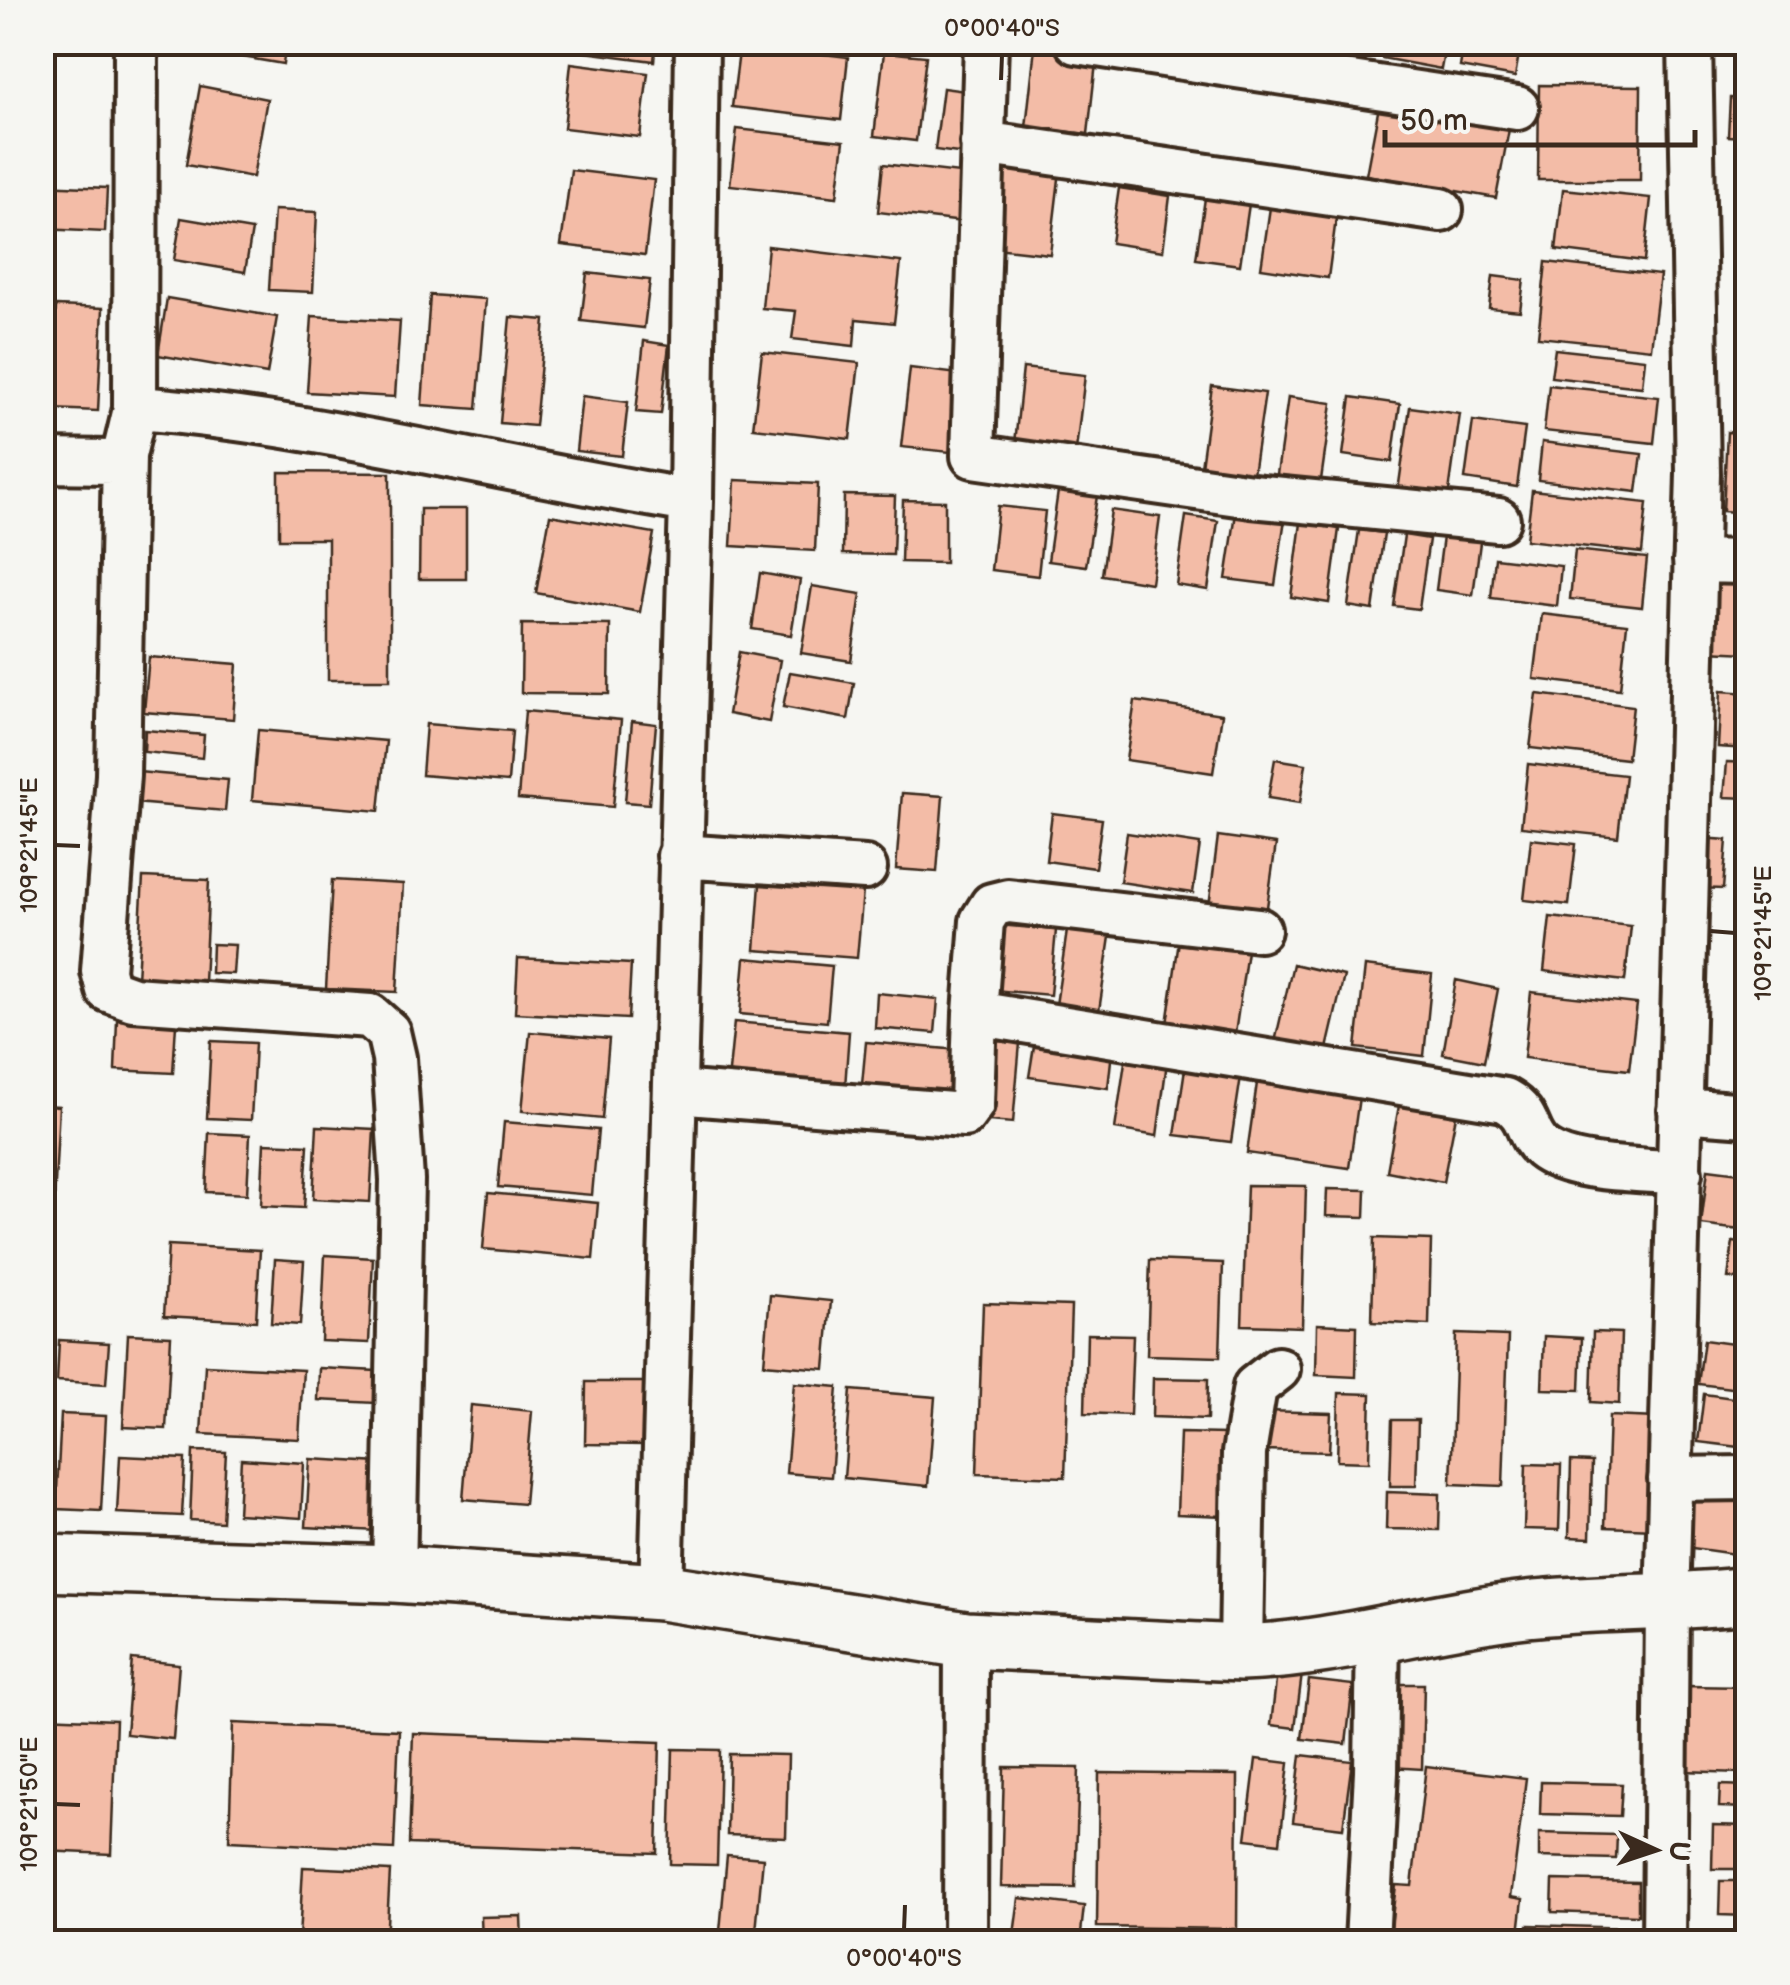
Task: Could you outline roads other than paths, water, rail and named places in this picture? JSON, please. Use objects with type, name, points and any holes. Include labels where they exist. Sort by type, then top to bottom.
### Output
[{"type":"street","points":[[136,42],[135,409],[124,455],[118,775],[102,971],[108,990],[134,998],[370,1016],[388,1032],[394,1058],[402,1180],[394,1574]]},
{"type":"street","points":[[661,1592],[690,501],[696,42]]},
{"type":"street","points":[[986,42],[974,456],[1252,496],[1498,520]]},
{"type":"street","points":[[1077,42],[1517,108]]},
{"type":"street","points":[[1664,1942],[1666,1604],[1695,561],[1697,308],[1690,42]]},
{"type":"street","points":[[982,143],[1441,210]]},
{"type":"street","points":[[135,409],[335,434],[565,481],[690,501]]},
{"type":"street","points":[[42,461],[114,462],[124,455]]},
{"type":"street","points":[[1695,561],[1748,562]]},
{"type":"street","points":[[680,856],[866,868]]},
{"type":"street","points":[[676,1092],[964,1115],[972,1104],[982,921],[992,905],[1008,902],[1259,930]]},
{"type":"street","points":[[975,1013],[1505,1100],[1528,1118],[1536,1143],[1550,1154],[1574,1162],[1680,1173]]},
{"type":"street","points":[[1680,1110],[1748,1115]]},
{"type":"street","points":[[1242,1653],[1244,1453],[1255,1387],[1278,1369]]},
{"type":"street","points":[[1670,1479],[1748,1478]]},
{"type":"street","points":[[42,1563],[394,1574],[661,1592],[966,1640],[1242,1653],[1285,1652],[1378,1632],[1530,1608],[1666,1604],[1748,1595]]},
{"type":"street","points":[[1367,1942],[1378,1632]]},
{"type":"street","points":[[965,1942],[966,1640]]}]
